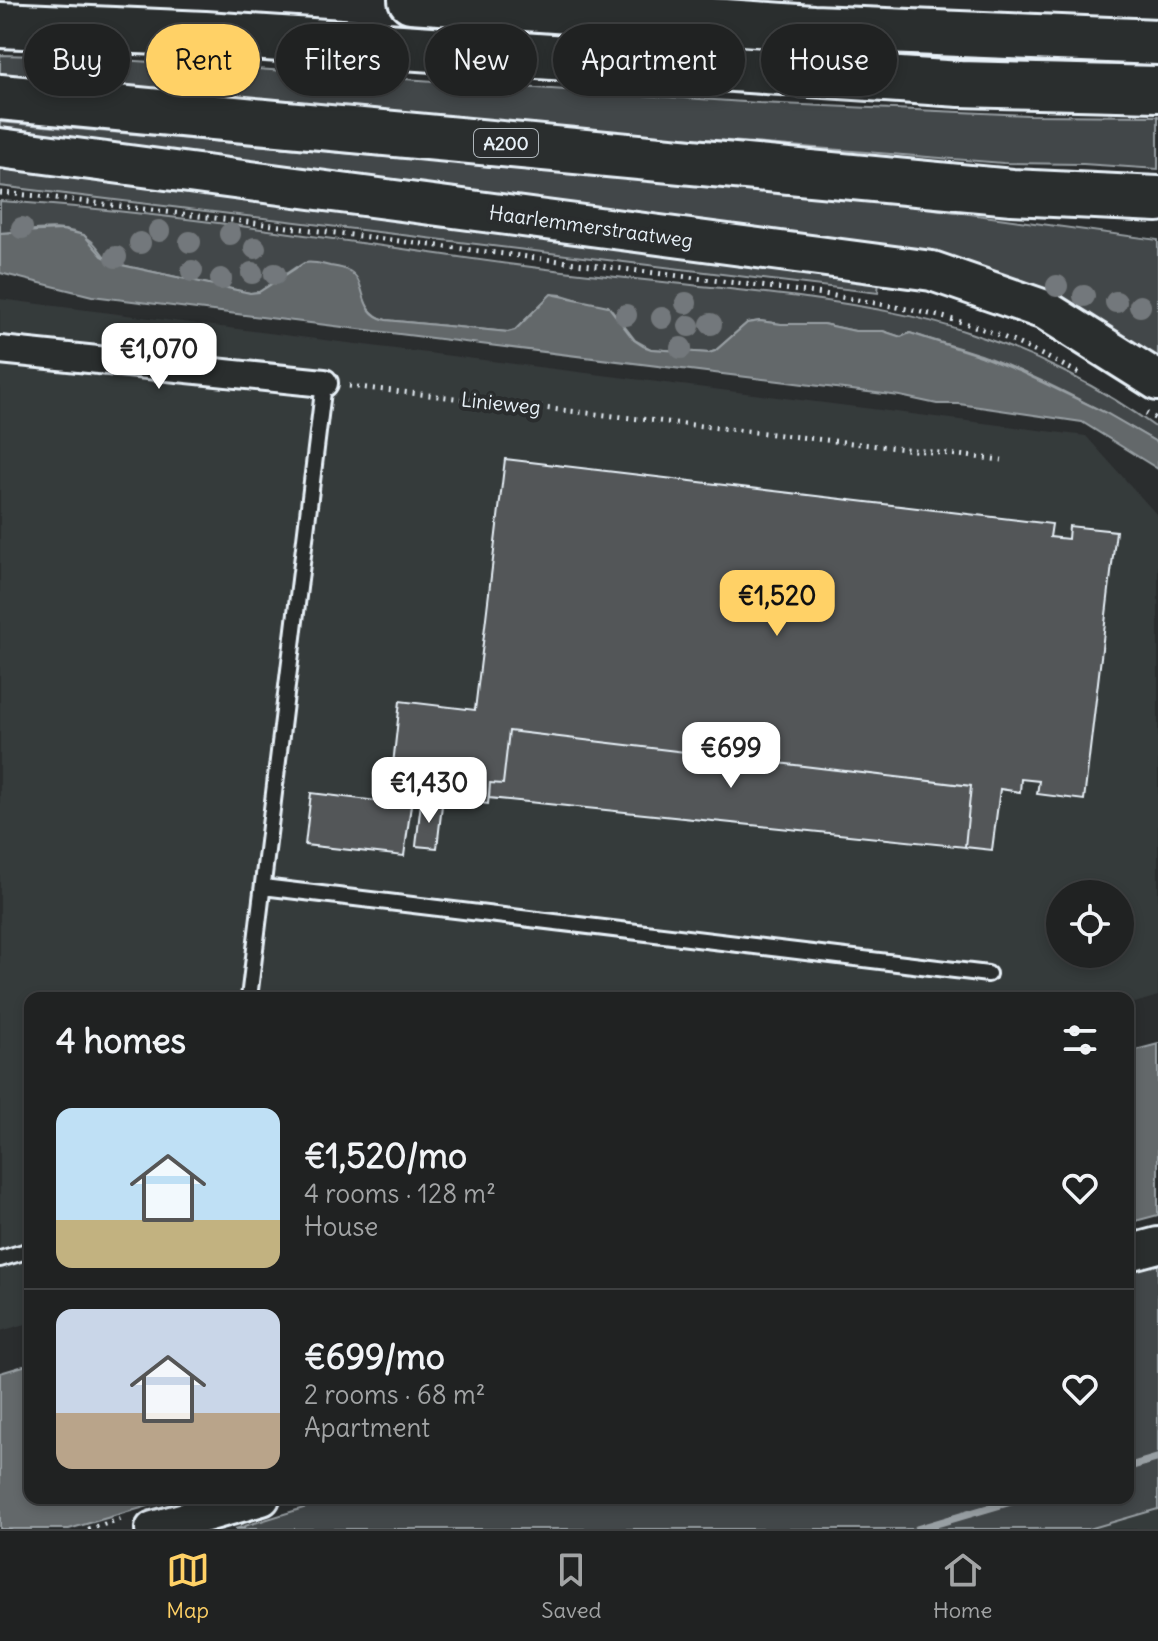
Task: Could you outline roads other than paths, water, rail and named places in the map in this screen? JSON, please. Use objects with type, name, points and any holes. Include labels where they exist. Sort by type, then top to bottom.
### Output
[{"type":"highway","points":[[411,0],[813,28],[1158,42]]},
{"type":"highway","points":[[0,25],[205,34],[960,84],[1158,89]]},
{"type":"highway","name":"A200","points":[[0,97],[1012,192],[1158,199]]},
{"type":"main road","name":"Haarlemmerstraatweg","points":[[0,148],[932,271],[1045,310],[1151,396]]},
{"type":"street","points":[[0,350],[324,383]]},
{"type":"street","points":[[1134,1251],[1158,1245]]},
{"type":"street","points":[[153,1529],[241,1504]]},
{"type":"lane","points":[[250,992],[324,383]]},
{"type":"lane","points":[[263,887],[988,974]]},
{"type":"lane","points":[[0,1259],[24,1252]]},
{"type":"waterway","points":[[1134,1465],[1158,1458]]},
{"type":"waterway","points":[[918,1529],[1003,1504]]}]
